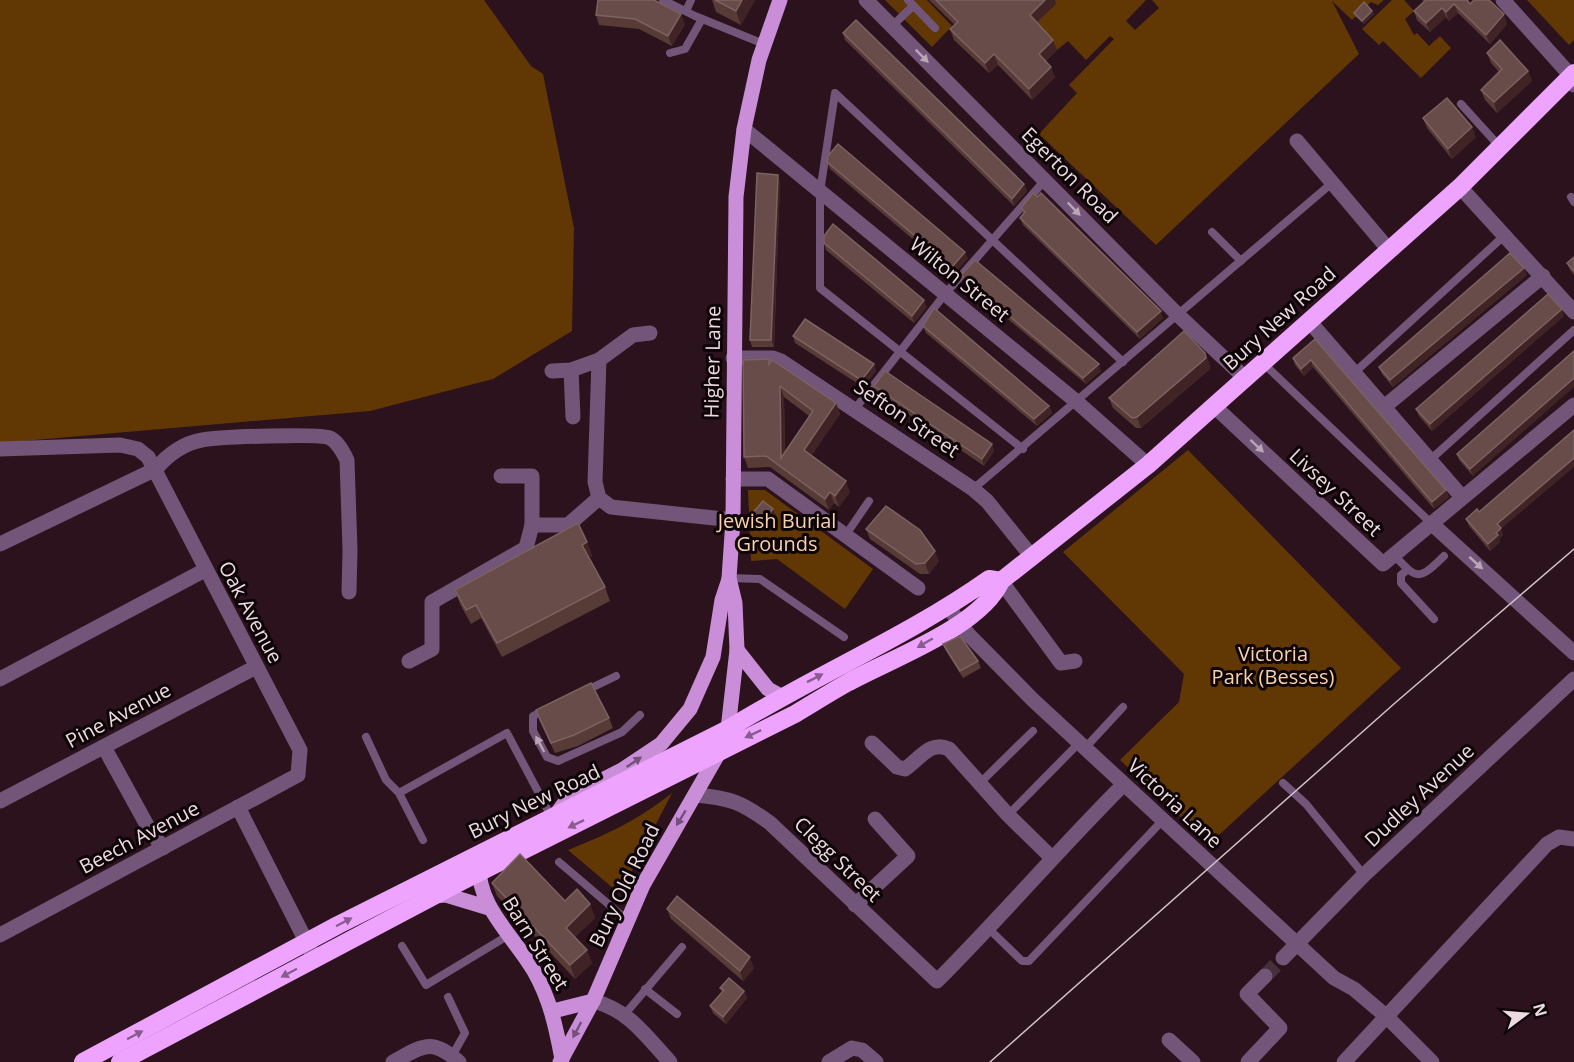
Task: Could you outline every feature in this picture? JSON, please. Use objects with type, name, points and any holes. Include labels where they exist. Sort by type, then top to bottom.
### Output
[{"type":"highway","name":"Bury New Road","points":[[83,1062],[105,1057],[311,951],[433,896],[721,749],[795,714],[846,683],[960,623],[990,599],[1001,581],[1148,465],[1460,187],[1573,78]]},
{"type":"highway","name":"Bury New Road","points":[[120,1062],[484,851],[553,819],[728,729],[781,696],[948,607],[989,579],[1001,581]]},
{"type":"main road","name":"Higher Lane","points":[[728,729],[737,650],[735,603],[729,578],[733,520],[736,197],[744,129],[764,44],[780,0]]},
{"type":"main road","points":[[553,819],[569,796],[622,770],[661,744],[690,709],[713,657],[722,600],[729,578]]},
{"type":"main road","points":[[737,650],[768,689],[781,696]]},
{"type":"main road","name":"Bury Old Road","points":[[561,1060],[593,1001],[643,885],[721,749],[728,729]]},
{"type":"main road","points":[[478,873],[479,860],[484,851]]},
{"type":"main road","name":"Barn Street","points":[[478,873],[481,892],[489,908],[534,972],[553,1011],[561,1060]]},
{"type":"main road","points":[[433,896],[446,895],[489,908]]},
{"type":"main road","points":[[553,1011],[593,1001]]},
{"type":"street","name":"Egerton Road","points":[[866,0],[1178,315],[1245,378]]},
{"type":"street","points":[[1503,0],[1573,78]]},
{"type":"street","name":"Wilton Street","points":[[744,129],[1077,402],[1148,465]]},
{"type":"street","points":[[1297,141],[1389,250]]},
{"type":"street","points":[[1460,187],[1574,312]]},
{"type":"street","points":[[1384,407],[1543,276]]},
{"type":"street","points":[[1309,321],[1462,497]]},
{"type":"street","points":[[552,371],[571,370],[599,360],[633,335],[650,333]]},
{"type":"street","name":"Sefton Street","points":[[733,358],[773,358],[782,361],[855,409],[974,489],[987,501],[1032,557]]},
{"type":"street","points":[[599,360],[595,483],[599,498],[611,507],[733,520]]},
{"type":"street","points":[[571,370],[573,417]]},
{"type":"street","name":"Livsey Street","points":[[1214,406],[1388,559],[1574,405]]},
{"type":"street","points":[[0,544],[156,469],[167,455],[201,440],[312,435],[330,438],[341,448],[346,460],[350,550],[349,592]]},
{"type":"street","name":"Oak Avenue","points":[[0,449],[120,445],[138,449],[156,469],[205,570],[300,750],[298,775]]},
{"type":"street","points":[[409,661],[432,649],[432,602],[526,548],[532,525],[532,476],[501,476]]},
{"type":"street","points":[[733,480],[768,478],[845,536],[898,583],[918,588]]},
{"type":"street","points":[[532,525],[568,525],[599,498]]},
{"type":"street","points":[[1432,524],[1574,652]]},
{"type":"street","points":[[0,679],[205,570]]},
{"type":"street","points":[[1001,581],[1055,657],[1066,664],[1075,661]]},
{"type":"street","name":"Victoria Lane","points":[[948,607],[968,634],[1025,692],[1123,785],[1334,978],[1354,989],[1387,1017],[1432,1062]]},
{"type":"street","name":"Pine Avenue","points":[[0,801],[256,667]]},
{"type":"street","name":"Dudley Avenue","points":[[1283,958],[1364,875],[1574,679]]},
{"type":"street","points":[[872,743],[897,766],[905,769],[932,746],[940,745],[949,749],[1008,815],[1051,857]]},
{"type":"street","points":[[104,747],[148,827],[163,848]]},
{"type":"street","name":"Beech Avenue","points":[[0,935],[298,775]]},
{"type":"street","points":[[989,929],[1051,857],[1123,785]]},
{"type":"street","name":"Clegg Street","points":[[695,795],[723,798],[744,804],[770,824],[937,981],[989,929]]},
{"type":"street","points":[[238,807],[311,951]]},
{"type":"street","points":[[855,905],[908,856],[875,819]]},
{"type":"street","points":[[1344,1062],[1547,844],[1559,837],[1572,838]]},
{"type":"street","points":[[1248,1062],[1280,1028],[1247,994],[1265,976]]},
{"type":"street","points":[[593,1001],[610,1005],[625,1014],[670,1062]]},
{"type":"street","points":[[1169,1040],[1193,1062]]},
{"type":"street","points":[[393,1062],[426,1044],[438,1046],[456,1059]]},
{"type":"street","points":[[829,1062],[852,1048],[862,1050],[876,1062]]},
{"type":"lane","points":[[663,0],[702,19],[764,44]]},
{"type":"lane","points":[[686,11],[691,0]]},
{"type":"lane","points":[[892,26],[911,3],[935,28]]},
{"type":"lane","points":[[670,53],[685,49],[702,19]]},
{"type":"lane","points":[[1023,449],[819,288],[820,192],[835,93],[1124,362]]},
{"type":"lane","points":[[1461,104],[1500,147]]},
{"type":"lane","points":[[855,409],[945,294],[1045,180]]},
{"type":"lane","points":[[974,489],[1332,183]]},
{"type":"lane","points":[[1212,232],[1241,261]]},
{"type":"lane","points":[[1354,373],[1505,235]]},
{"type":"lane","points":[[1430,460],[1574,330]]},
{"type":"lane","points":[[1262,363],[1432,524]]},
{"type":"lane","points":[[845,536],[869,501]]},
{"type":"lane","points":[[1388,559],[1416,576],[1423,575],[1444,556]]},
{"type":"lane","points":[[1407,570],[1401,575],[1401,583],[1434,619]]},
{"type":"lane","points":[[729,578],[760,579],[844,637]]},
{"type":"lane","points":[[574,696],[616,676]]},
{"type":"lane","points":[[553,706],[533,716],[533,731],[547,757],[558,761],[622,732],[640,716]]},
{"type":"lane","points":[[1008,815],[1123,707]]},
{"type":"lane","points":[[980,783],[1033,731]]},
{"type":"lane","points":[[399,793],[507,734],[553,819]]},
{"type":"lane","points":[[366,737],[386,780],[399,793],[423,840]]},
{"type":"lane","points":[[1283,783],[1306,804],[1364,875]]},
{"type":"lane","points":[[989,929],[1022,961],[1029,961],[1162,821]]},
{"type":"lane","points":[[559,862],[627,920]]},
{"type":"lane","points":[[402,946],[426,985],[509,935]]},
{"type":"lane","points":[[625,1014],[682,947]]},
{"type":"lane","points":[[645,989],[677,1014]]},
{"type":"lane","points":[[448,997],[465,1033],[456,1059]]},
{"type":"green space","points":[[0,0],[484,0],[531,66],[543,74],[574,228],[572,331],[493,379],[370,411],[0,443]]},
{"type":"green space","points":[[885,0],[927,0],[952,26],[932,47]]},
{"type":"green space","points":[[1052,0],[1146,0],[1126,21],[1135,30],[1159,8],[1152,0],[1384,0],[1378,5],[1371,2],[1352,20],[1332,1],[1359,54],[1156,245],[1039,134],[1077,93],[1069,85],[1114,39],[1110,36],[1086,60],[1068,41],[1057,50],[1033,26],[1056,4]]},
{"type":"green space","points":[[1392,0],[1404,0],[1414,11],[1405,19],[1414,35],[1417,33],[1429,46],[1440,36],[1451,48],[1421,78],[1383,41],[1379,45],[1362,29]]},
{"type":"green space","points":[[1527,0],[1574,0],[1574,40],[1569,45]]},
{"type":"green space","name":"Victoria Park (Besses)","points":[[1188,450],[1401,668],[1209,844],[1120,760],[1179,702],[1184,674],[1063,552]]},
{"type":"green space","name":"Jewish Burial Grounds","points":[[748,490],[765,490],[873,569],[845,609],[777,559],[751,561]]},
{"type":"green space","points":[[672,793],[620,894],[568,850],[622,826]]},
{"type":"building","points":[[598,0],[654,0],[681,14],[668,36],[635,19],[596,15]]},
{"type":"building","points":[[715,0],[742,0],[736,11]]},
{"type":"building","points":[[936,0],[1045,0],[1030,15],[1053,40],[1039,54],[1051,67],[1029,89],[994,54],[985,63],[963,42],[950,29],[958,22]]},
{"type":"building","points":[[1426,0],[1467,0],[1470,4],[1474,0],[1489,0],[1504,14],[1486,35],[1454,4],[1446,12],[1442,8],[1426,23],[1414,11]]},
{"type":"building","points":[[1364,2],[1372,11],[1362,21],[1354,13]]},
{"type":"building","points":[[856,20],[1024,184],[1012,199],[843,33]]},
{"type":"building","points":[[1500,40],[1528,71],[1494,102],[1481,90],[1502,69],[1487,53]]},
{"type":"building","points":[[1447,98],[1472,127],[1448,149],[1423,118]]},
{"type":"building","points":[[838,144],[965,252],[952,267],[827,162],[828,156]]},
{"type":"building","points":[[757,173],[778,175],[771,340],[750,340]]},
{"type":"building","points":[[1033,193],[1037,197],[1041,193],[1161,311],[1137,332],[1020,218],[1025,212],[1021,208]]},
{"type":"building","points":[[833,224],[924,300],[912,316],[824,243],[824,236]]},
{"type":"building","points":[[1510,253],[1524,268],[1390,380],[1379,367]]},
{"type":"building","points":[[1574,257],[1574,271],[1567,263]]},
{"type":"building","points":[[975,260],[1099,364],[1083,378],[961,275]]},
{"type":"building","points":[[1548,294],[1562,309],[1430,424],[1416,409]]},
{"type":"building","points":[[934,308],[1049,406],[1034,419],[923,326]]},
{"type":"building","points":[[805,319],[874,364],[861,380],[793,336]]},
{"type":"building","points":[[1184,331],[1205,353],[1206,358],[1137,417],[1132,418],[1109,398]]},
{"type":"building","points":[[1315,339],[1446,490],[1432,502],[1311,360],[1301,369],[1293,358]]},
{"type":"building","points":[[1574,351],[1574,378],[1470,469],[1457,454]]},
{"type":"building","points":[[769,359],[769,364],[772,360],[836,403],[804,450],[846,481],[835,496],[830,492],[825,499],[766,456],[744,457],[743,360]],"holes":[[[780,386],[813,411],[781,458]]]},
{"type":"building","points":[[885,371],[992,444],[982,459],[874,386]]},
{"type":"building","points":[[1574,430],[1574,458],[1497,524],[1501,528],[1496,533],[1498,535],[1488,544],[1466,519],[1477,509],[1479,512]]},
{"type":"building","points":[[763,501],[773,509],[761,525],[750,516]]},
{"type":"building","points":[[886,506],[920,530],[935,551],[925,563],[916,564],[866,529]]},
{"type":"building","points":[[578,523],[587,542],[582,545],[605,587],[497,643],[476,605],[466,610],[455,590]]},
{"type":"building","points":[[960,636],[978,661],[960,671],[943,644]]},
{"type":"building","points":[[591,683],[609,718],[551,743],[536,710]]},
{"type":"building","points":[[520,854],[565,901],[577,889],[590,904],[566,928],[587,950],[570,965],[492,883]]},
{"type":"building","points":[[677,896],[750,957],[740,971],[667,909]]},
{"type":"building","points":[[729,978],[744,991],[723,1017],[710,1006],[724,990],[720,988]]},
{"type":"tunnel","points":[[1265,976],[1283,958]]},
{"type":"tram line","points":[[990,1062],[1395,703],[1574,549]]}]
